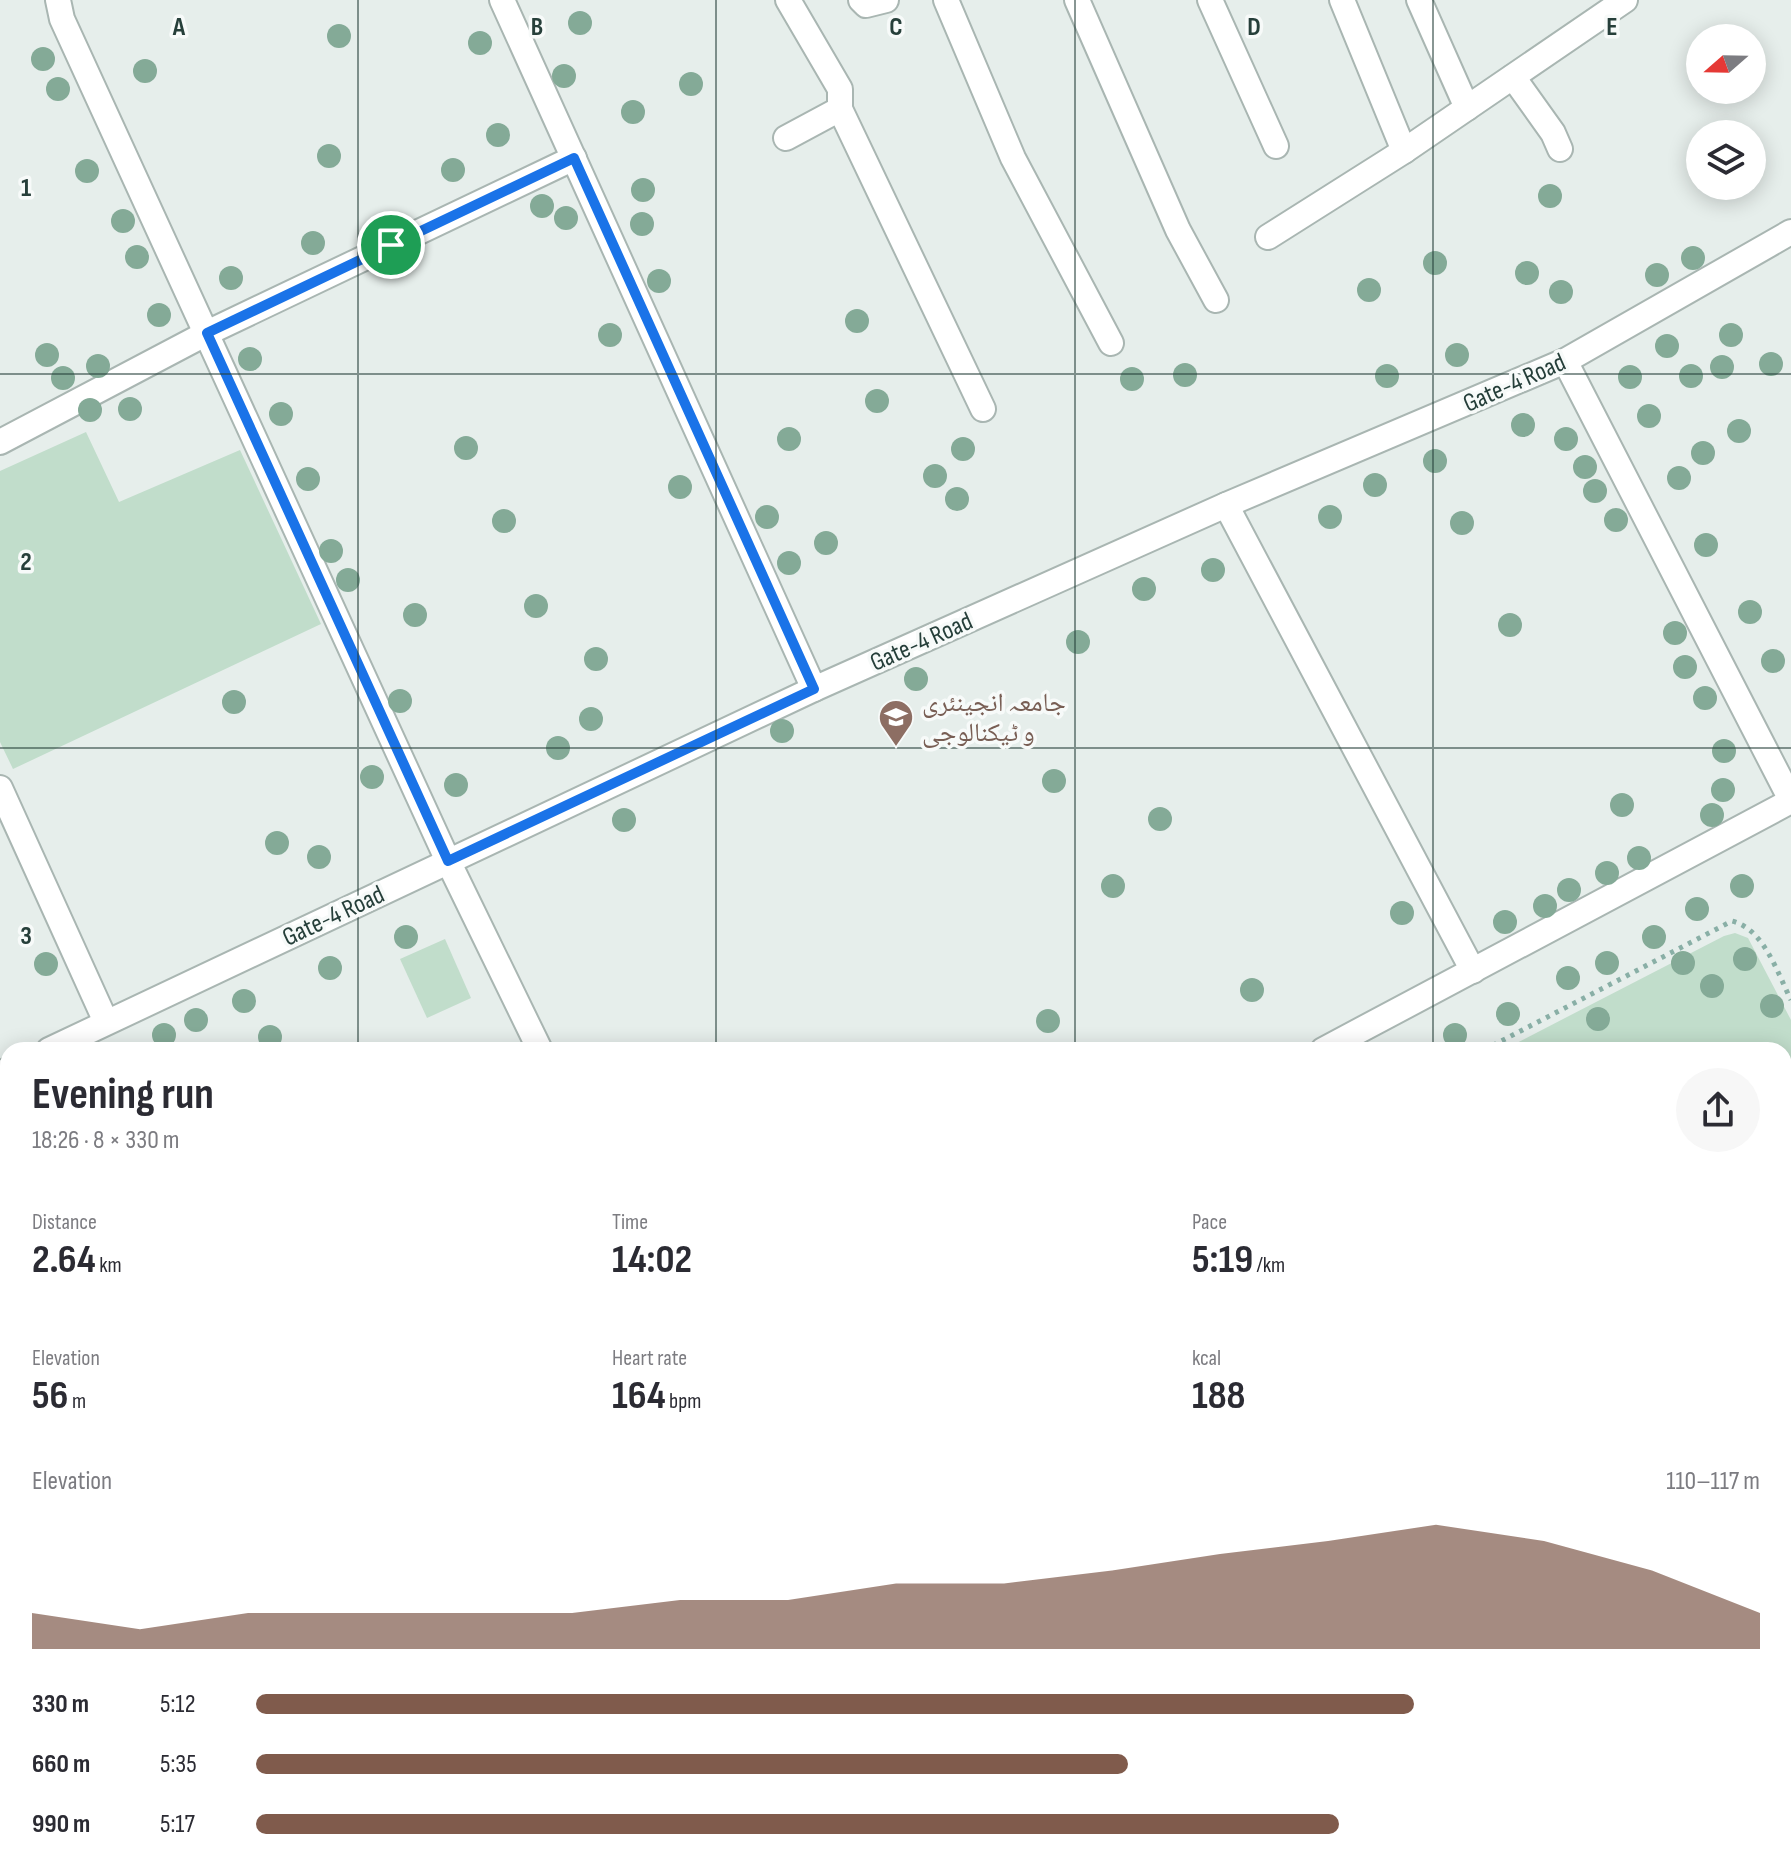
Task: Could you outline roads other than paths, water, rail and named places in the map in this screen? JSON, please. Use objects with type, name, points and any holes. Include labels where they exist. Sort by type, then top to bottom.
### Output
[{"type":"street","points":[[58,0],[62,19],[448,861],[536,1042]]},
{"type":"street","points":[[502,0],[814,689]]},
{"type":"street","points":[[788,0],[840,89],[840,109],[983,409]]},
{"type":"street","points":[[861,0],[866,5],[886,0]]},
{"type":"street","points":[[946,0],[1013,158],[1111,343]]},
{"type":"street","points":[[1077,0],[1178,230],[1216,300]]},
{"type":"street","points":[[1210,0],[1276,146]]},
{"type":"street","points":[[1342,0],[1404,151]]},
{"type":"street","points":[[1419,0],[1467,108]]},
{"type":"street","points":[[1268,237],[1404,151],[1625,0]]},
{"type":"street","points":[[1513,77],[1553,133],[1560,149]]},
{"type":"street","points":[[786,138],[840,109]]},
{"type":"street","points":[[0,442],[207,333],[574,158]]},
{"type":"street","name":"Gate-4 Road","points":[[65,1042],[814,689],[1226,505],[1565,361],[1791,232]]},
{"type":"street","points":[[1338,1042],[1791,800],[1565,361]]},
{"type":"street","points":[[1226,505],[1473,971]]},
{"type":"street","points":[[0,788],[106,1022]]},
{"type":"place","name":"جامعہ انجینئری و ٹیکنالوجی","points":[[896,748]]}]
